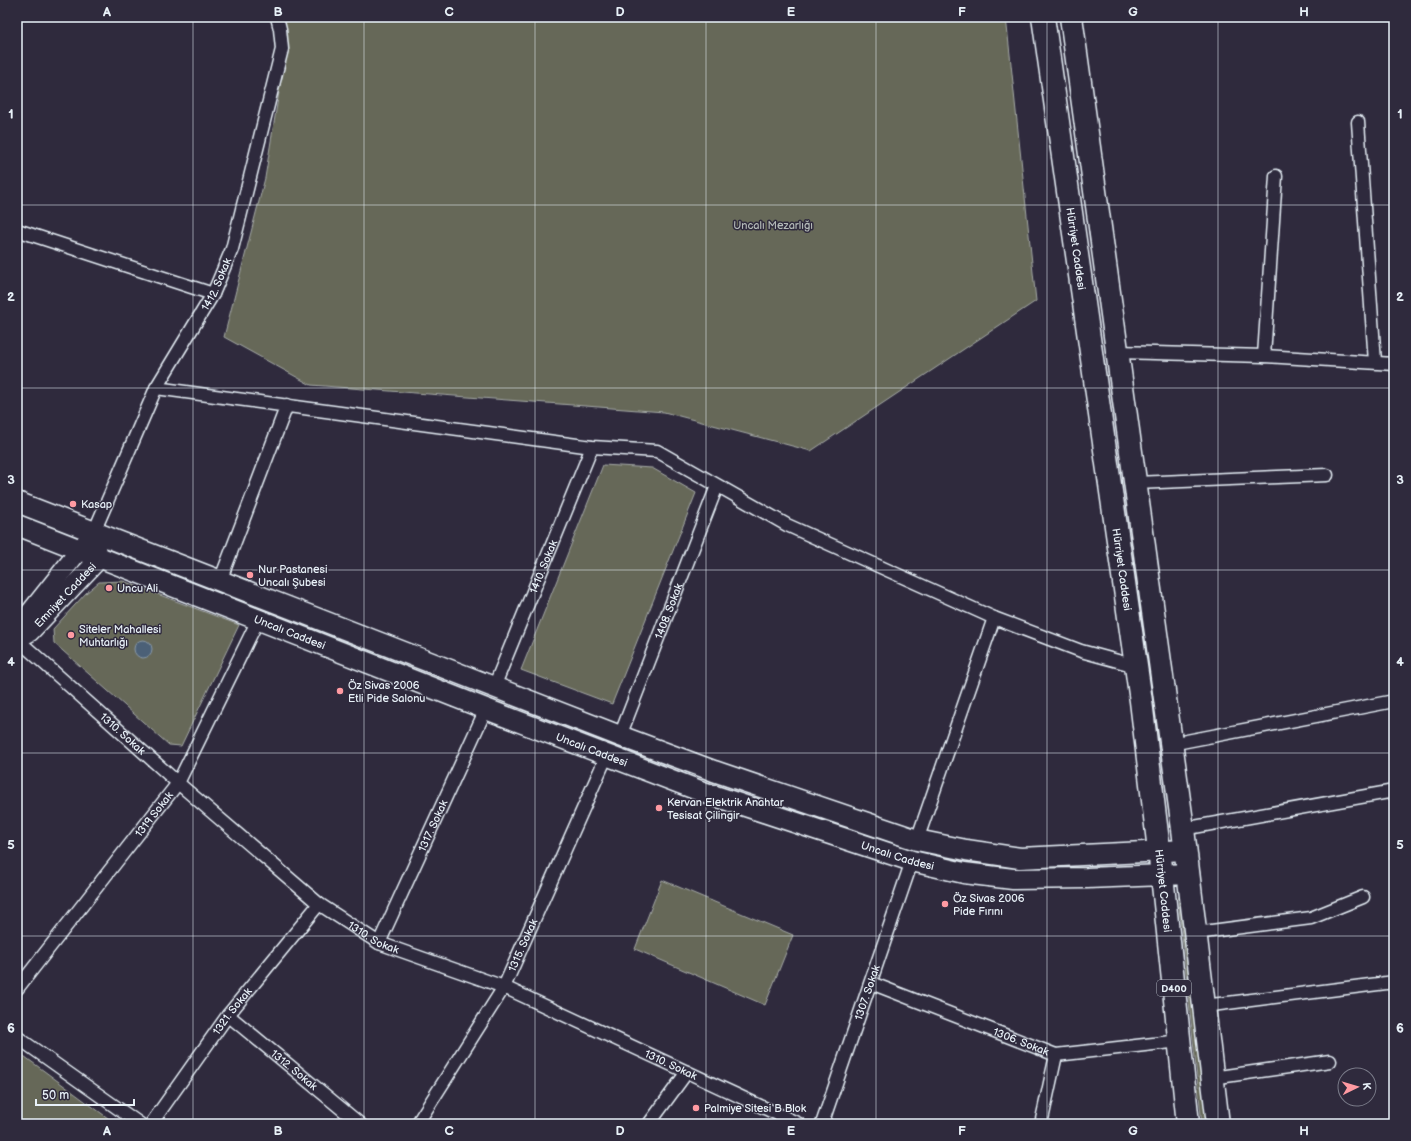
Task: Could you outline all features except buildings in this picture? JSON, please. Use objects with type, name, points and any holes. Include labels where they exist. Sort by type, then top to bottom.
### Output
[{"type":"highway","name":"Hürriyet Caddesi","points":[[1043,17],[1136,666],[1160,852],[1188,1124]]},
{"type":"highway","points":[[1071,17],[1185,839],[1218,1124]]},
{"type":"main road","name":"Uncalı Caddesi","points":[[17,502],[620,736],[714,771],[917,840],[966,850],[1020,858],[1160,852],[1185,839]]},
{"type":"main road","name":"Uncalı Caddesi","points":[[17,525],[81,550],[99,559],[703,792],[912,862],[964,873],[1013,879],[1189,874]]},
{"type":"street","name":"1412. Sokak","points":[[94,532],[156,388],[213,294],[232,249],[282,50],[277,17]]},
{"type":"street","points":[[1358,122],[1375,362]]},
{"type":"street","points":[[1264,356],[1276,176]]},
{"type":"street","points":[[17,230],[213,294]]},
{"type":"street","points":[[1118,352],[1264,356],[1394,364]]},
{"type":"street","points":[[156,388],[592,447],[658,451],[787,525],[994,618],[1081,651],[1136,666]]},
{"type":"street","points":[[220,581],[287,405]]},
{"type":"street","name":"1410. Sokak","points":[[494,687],[592,447]]},
{"type":"street","points":[[1136,483],[1327,475]]},
{"type":"street","name":"1408. Sokak","points":[[620,736],[717,486]]},
{"type":"street","name":"Emniyet Caddesi","points":[[17,639],[24,620],[94,532]]},
{"type":"street","name":"Emniyet Caddesi","points":[[17,639],[30,632],[99,559],[94,532]]},
{"type":"street","points":[[917,840],[994,618]]},
{"type":"street","name":"1319 Sokak","points":[[17,989],[178,783],[258,620]]},
{"type":"street","name":"1310. Sokak","points":[[17,639],[178,783],[319,904],[379,944],[504,987],[799,1124]]},
{"type":"street","points":[[1171,744],[1394,701]]},
{"type":"street","name":"1317. Sokak","points":[[379,944],[486,709]]},
{"type":"street","name":"1315. Sokak","points":[[418,1124],[504,987],[607,755]]},
{"type":"street","points":[[1185,839],[1394,791]]},
{"type":"street","name":"1307. Sokak","points":[[822,1124],[912,862]]},
{"type":"street","points":[[1196,933],[1311,918],[1363,897]]},
{"type":"street","name":"1321. Sokak","points":[[151,1124],[228,1016],[319,904]]},
{"type":"street","points":[[1204,1006],[1394,982]]},
{"type":"street","name":"1306. Sokak","points":[[871,983],[1056,1055],[1180,1041]]},
{"type":"street","name":"1312. Sokak","points":[[228,1016],[360,1124]]},
{"type":"street","points":[[17,1038],[140,1124]]},
{"type":"street","points":[[1041,1124],[1056,1055]]},
{"type":"street","points":[[1212,1078],[1330,1061]]},
{"type":"street","points":[[649,1124],[687,1072]]},
{"type":"green space","name":"Uncalı Mezarlığı","points":[[285,17],[1006,17],[1036,301],[811,451],[664,412],[311,385],[224,337],[265,178],[287,43]]},
{"type":"green space","points":[[603,465],[652,468],[696,493],[612,704],[521,670]]},
{"type":"green space","points":[[123,581],[239,625],[181,746],[169,745],[54,643],[53,629],[86,593],[99,582]]},
{"type":"green space","points":[[662,880],[793,935],[765,1005],[635,949]]},
{"type":"green space","points":[[1180,897],[1209,1124],[1202,1124],[1178,898]]},
{"type":"green space","points":[[17,1051],[116,1124],[23,1124],[17,1119]]},
{"type":"water","points":[[143,640],[149,643],[152,649],[149,655],[143,658],[137,655],[134,649],[137,643]]},
{"type":"place","name":"Kasap","points":[[73,504]]},
{"type":"place","name":"Nur Pastanesi Uncalı Şubesi","points":[[250,575]]},
{"type":"place","name":"Uncu Ali","points":[[109,588]]},
{"type":"place","name":"Siteler Mahallesi Muhtarlığı","points":[[71,635]]},
{"type":"place","name":"Öz Sivas 2006 Etli Pide Salonu","points":[[340,691]]},
{"type":"place","name":"Kervan Elektrik Anahtar Tesisat Çilingir","points":[[659,808]]},
{"type":"place","name":"Öz Sivas 2006 Pide Fırını","points":[[945,904]]},
{"type":"place","name":"Palmiye Sitesi B Blok","points":[[696,1108]]}]
